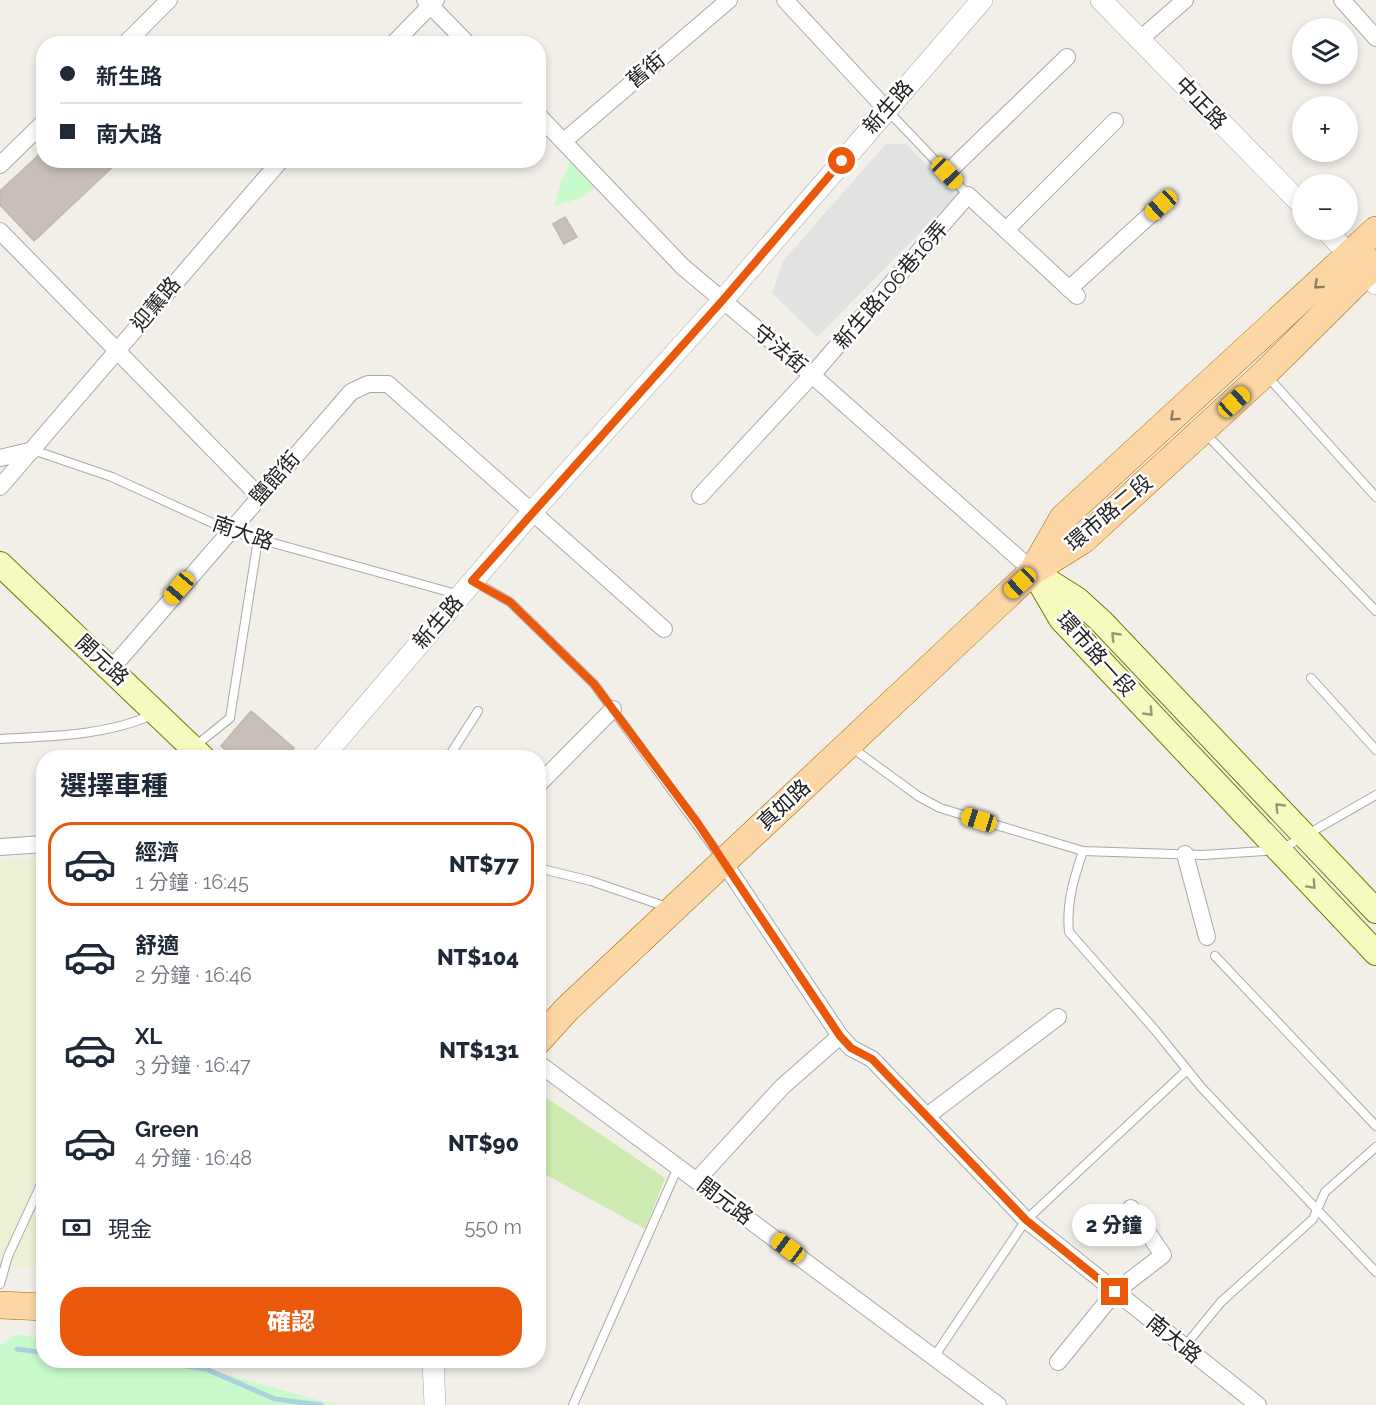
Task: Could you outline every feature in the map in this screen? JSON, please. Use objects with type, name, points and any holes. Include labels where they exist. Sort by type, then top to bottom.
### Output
[{"type":"main road","name":"環市路二段","points":[[1033,571],[1083,540],[1265,373],[1367,269],[1376,230]]},
{"type":"main road","name":"環市路二段","points":[[1033,571],[1064,518],[1367,269]]},
{"type":"main road","name":"開元路","points":[[0,564],[196,750]]},
{"type":"main road","name":"真如路","points":[[546,1032],[723,861],[1033,571]]},
{"type":"main road","name":"環市路一段","points":[[1033,571],[1078,600],[1101,621],[1376,912]]},
{"type":"main road","name":"環市路一段","points":[[1033,571],[1061,619],[1376,953]]},
{"type":"main road","points":[[0,1305],[36,1307]]},
{"type":"street","points":[[133,36],[169,0]]},
{"type":"street","name":"舊街","points":[[564,141],[729,0]]},
{"type":"street","points":[[785,0],[886,109]]},
{"type":"street","name":"新生路","points":[[331,750],[466,588],[722,301],[982,0]]},
{"type":"street","name":"中正路","points":[[1101,0],[1292,196]]},
{"type":"street","points":[[1139,40],[1185,0]]},
{"type":"street","points":[[1342,0],[1376,38]]},
{"type":"street","points":[[400,36],[430,2],[461,36]]},
{"type":"street","points":[[947,173],[1067,57]]},
{"type":"street","points":[[1006,230],[1115,121]]},
{"type":"street","name":"守法街","points":[[546,123],[683,267],[812,375],[1033,571]]},
{"type":"street","points":[[0,165],[36,131]]},
{"type":"street","name":"迎薰路","points":[[0,487],[274,168]]},
{"type":"street","points":[[968,195],[1073,293],[1161,205]]},
{"type":"street","name":"新生路106巷16弄","points":[[700,496],[812,375],[968,195]]},
{"type":"street","points":[[0,231],[259,496]]},
{"type":"street","points":[[1337,240],[1367,269]]},
{"type":"street","name":"鹽館街","points":[[111,669],[351,392],[368,384],[388,384],[532,512]]},
{"type":"street","points":[[0,458],[33,450]]},
{"type":"street","points":[[532,512],[664,629]]},
{"type":"street","points":[[546,777],[613,709]]},
{"type":"street","points":[[0,847],[36,845]]},
{"type":"street","points":[[1185,854],[1207,937]]},
{"type":"street","name":"南大路","points":[[723,861],[840,1036],[851,1048],[872,1059],[1026,1220],[1258,1405]]},
{"type":"street","points":[[927,1116],[1058,1017]]},
{"type":"street","points":[[696,1180],[782,1087],[840,1036]]},
{"type":"street","name":"開元路","points":[[546,1069],[998,1405]]},
{"type":"street","points":[[1058,1362],[1115,1292],[1163,1255],[1131,1208]]},
{"type":"street","points":[[433,1368],[435,1405]]},
{"type":"lane","points":[[886,109],[968,195]]},
{"type":"lane","points":[[1265,373],[1376,497]]},
{"type":"lane","points":[[1203,430],[1376,611]]},
{"type":"lane","name":"南大路","points":[[33,450],[112,477],[230,531],[466,588],[518,609],[594,684],[723,861]]},
{"type":"lane","points":[[200,750],[230,718],[258,539]]},
{"type":"lane","points":[[1311,678],[1376,750]]},
{"type":"lane","points":[[452,750],[478,711]]},
{"type":"lane","points":[[0,739],[77,734],[132,724],[158,712]]},
{"type":"lane","points":[[848,746],[918,796],[940,808],[1083,850],[1185,854],[1280,850],[1304,834],[1376,795]]},
{"type":"lane","points":[[1083,850],[1072,881],[1067,915],[1069,932],[1187,1070],[1376,1272]]},
{"type":"lane","points":[[546,870],[591,881],[673,909]]},
{"type":"lane","points":[[1215,956],[1376,1126]]},
{"type":"lane","points":[[934,1357],[1026,1220],[1187,1070]]},
{"type":"lane","points":[[1184,1347],[1221,1302],[1313,1219],[1325,1192],[1376,1147]]},
{"type":"lane","points":[[573,1405],[678,1166]]},
{"type":"lane","points":[[0,1284],[8,1256],[36,1195]]},
{"type":"green space","points":[[571,160],[595,188],[580,198],[555,206],[560,183]]},
{"type":"green space","points":[[36,857],[36,1268],[0,1268],[0,860]]},
{"type":"green space","points":[[546,1097],[665,1178],[645,1229],[546,1175]]},
{"type":"green space","points":[[16,1334],[36,1338],[36,1368],[200,1368],[336,1405],[0,1405],[0,1346]]},
{"type":"shaded area","points":[[886,144],[906,144],[956,196],[817,337],[772,293],[783,261]]},
{"type":"building","points":[[36,157],[36,168],[112,168],[34,241],[0,205],[0,191]]},
{"type":"building","points":[[565,217],[577,237],[564,244],[553,224]]},
{"type":"building","points":[[251,711],[294,748],[292,750],[225,750],[221,746]]},
{"type":"waterway","points":[[17,1349],[36,1352]]},
{"type":"waterway","points":[[199,1368],[275,1399],[321,1405]]},
{"type":"route","points":[[842,161],[722,301],[472,581],[510,602],[551,639],[594,684],[697,822],[840,1036],[851,1048],[872,1059],[1026,1220],[1115,1292]]}]
